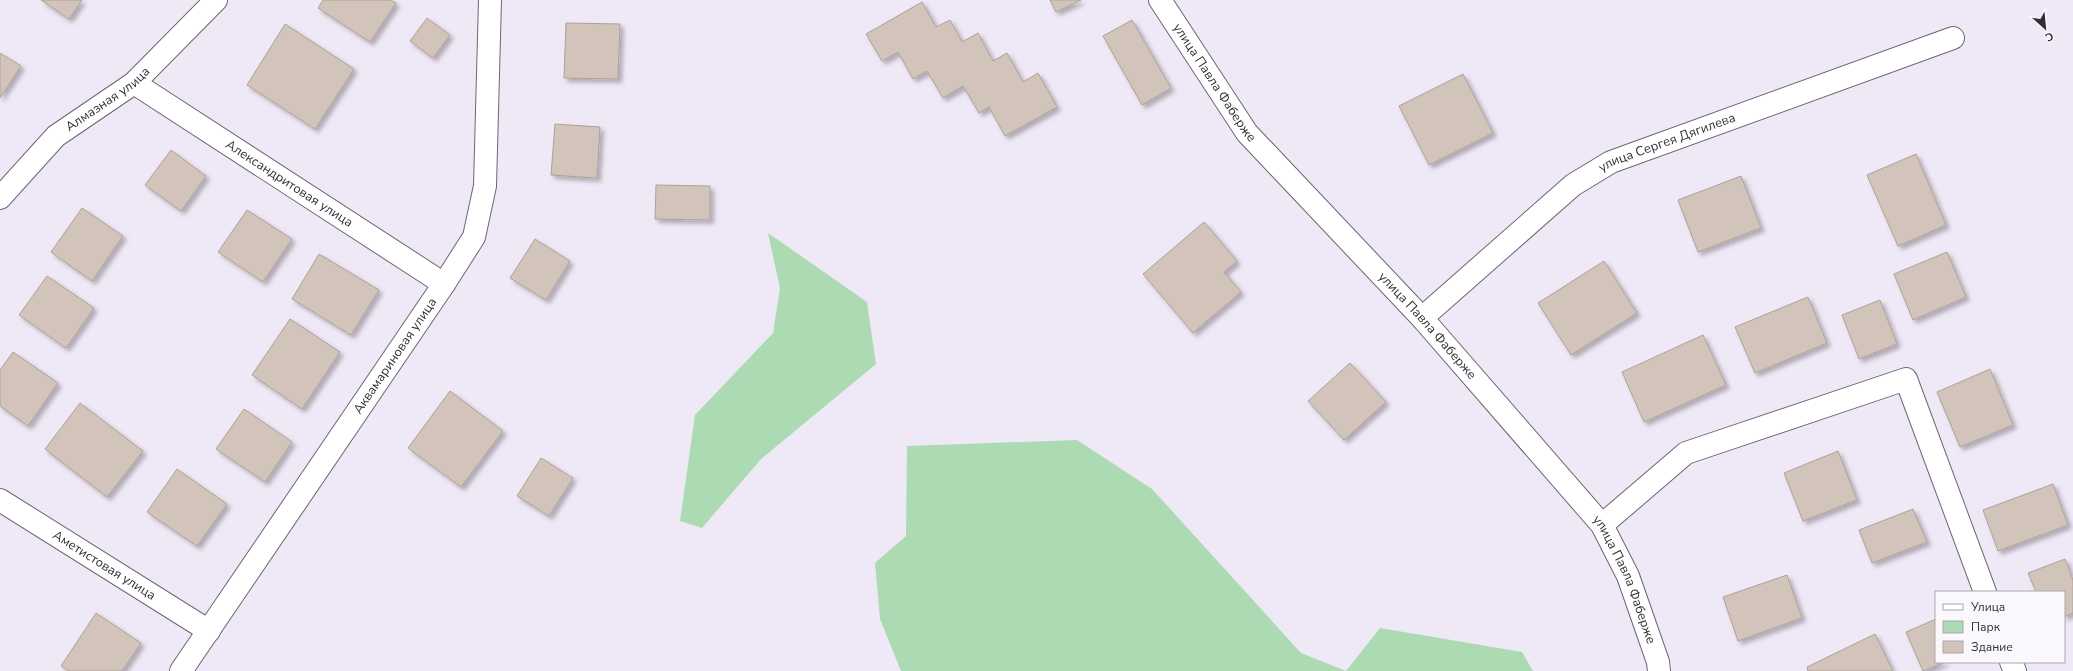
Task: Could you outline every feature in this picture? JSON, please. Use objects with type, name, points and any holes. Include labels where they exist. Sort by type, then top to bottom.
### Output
[{"type":"street","name":"Алмазная улица","points":[[0,198],[56,136],[134,83],[216,0]]},
{"type":"street","name":"Аквамариновая улица","points":[[181,671],[444,284],[474,237],[485,186],[490,0]]},
{"type":"street","name":"улица Павла Фаберже","points":[[1160,0],[1247,133],[1422,318],[1602,525],[1628,576],[1658,662],[1659,671]]},
{"type":"street","name":"улица Сергея Дягилева","points":[[1422,318],[1573,185],[1611,162],[1953,38]]},
{"type":"street","name":"Александритовая улица","points":[[134,83],[444,284]]},
{"type":"street","points":[[1602,525],[1686,454],[1906,379],[1985,591]]},
{"type":"street","name":"Аметистовая улица","points":[[0,500],[209,631]]},
{"type":"green space","points":[[768,233],[867,302],[876,364],[761,459],[702,528],[680,521],[695,415],[773,333],[780,288]]},
{"type":"green space","points":[[1077,440],[1152,489],[1301,653],[1346,671],[901,671],[880,619],[875,563],[906,536],[907,446]]},
{"type":"green space","points":[[1380,628],[1522,652],[1533,671],[1346,671]]},
{"type":"building","points":[[41,0],[82,0],[69,19]]},
{"type":"building","points":[[323,0],[391,0],[396,3],[370,42],[318,8]]},
{"type":"building","points":[[1050,0],[1081,0],[1056,12]]},
{"type":"building","points":[[922,2],[936,27],[950,20],[962,42],[978,33],[993,61],[1007,53],[1023,82],[1038,73],[1057,107],[1005,136],[989,107],[979,113],[963,86],[943,98],[927,71],[913,79],[898,52],[882,61],[866,34]]},
{"type":"building","points":[[427,18],[450,35],[433,58],[410,41]]},
{"type":"building","points":[[1132,20],[1171,88],[1142,105],[1103,36]]},
{"type":"building","points":[[566,23],[620,24],[618,79],[564,78]]},
{"type":"building","points":[[285,24],[354,69],[315,129],[247,85]]},
{"type":"building","points":[[0,53],[21,66],[0,98]]},
{"type":"building","points":[[1463,74],[1493,133],[1429,165],[1399,106]]},
{"type":"building","points":[[555,124],[600,127],[597,178],[551,175]]},
{"type":"building","points":[[171,150],[206,176],[181,211],[145,185]]},
{"type":"building","points":[[1916,154],[1946,225],[1898,246],[1867,175]]},
{"type":"building","points":[[1741,176],[1761,228],[1698,252],[1678,200]]},
{"type":"building","points":[[656,185],[710,186],[710,220],[655,219]]},
{"type":"building","points":[[82,208],[123,236],[92,281],[51,252]]},
{"type":"building","points":[[247,210],[292,239],[263,282],[218,252]]},
{"type":"building","points":[[1204,222],[1237,261],[1224,272],[1241,292],[1193,333],[1143,274]]},
{"type":"building","points":[[535,239],[570,261],[546,300],[510,278]]},
{"type":"building","points":[[1947,252],[1966,297],[1913,320],[1894,274]]},
{"type":"building","points":[[319,254],[379,290],[351,335],[292,299]]},
{"type":"building","points":[[1604,261],[1637,313],[1571,355],[1538,303]]},
{"type":"building","points":[[47,276],[94,308],[66,348],[19,315]]},
{"type":"building","points":[[1808,297],[1827,343],[1755,373],[1735,327]]},
{"type":"building","points":[[1880,300],[1897,344],[1859,359],[1842,315]]},
{"type":"building","points":[[290,319],[340,352],[302,409],[252,375]]},
{"type":"building","points":[[1703,335],[1726,385],[1644,422],[1622,372]]},
{"type":"building","points":[[13,352],[58,383],[28,426],[0,406],[0,370]]},
{"type":"building","points":[[1350,363],[1386,402],[1344,440],[1308,401]]},
{"type":"building","points":[[1990,369],[2013,425],[1960,447],[1937,392]]},
{"type":"building","points":[[450,391],[503,431],[461,487],[408,448]]},
{"type":"building","points":[[80,403],[143,451],[107,497],[45,449]]},
{"type":"building","points":[[244,409],[292,442],[265,482],[216,449]]},
{"type":"building","points":[[1838,451],[1857,500],[1803,521],[1784,473]]},
{"type":"building","points":[[541,458],[573,478],[549,516],[517,496]]},
{"type":"building","points":[[177,469],[227,504],[197,546],[147,512]]},
{"type":"building","points":[[2053,484],[2068,525],[1998,551],[1983,510]]},
{"type":"building","points":[[1913,509],[1927,542],[1872,563],[1859,530]]},
{"type":"building","points":[[2065,559],[2073,580],[2073,613],[2065,617],[2065,591],[2036,591],[2028,573]]},
{"type":"building","points":[[1787,575],[1802,618],[1738,641],[1723,597]]},
{"type":"building","points":[[96,613],[141,643],[122,671],[69,671],[61,666]]},
{"type":"building","points":[[1935,619],[1935,663],[1943,663],[1923,671],[1906,632]]},
{"type":"building","points":[[1875,634],[1893,671],[1808,671],[1807,667]]}]
